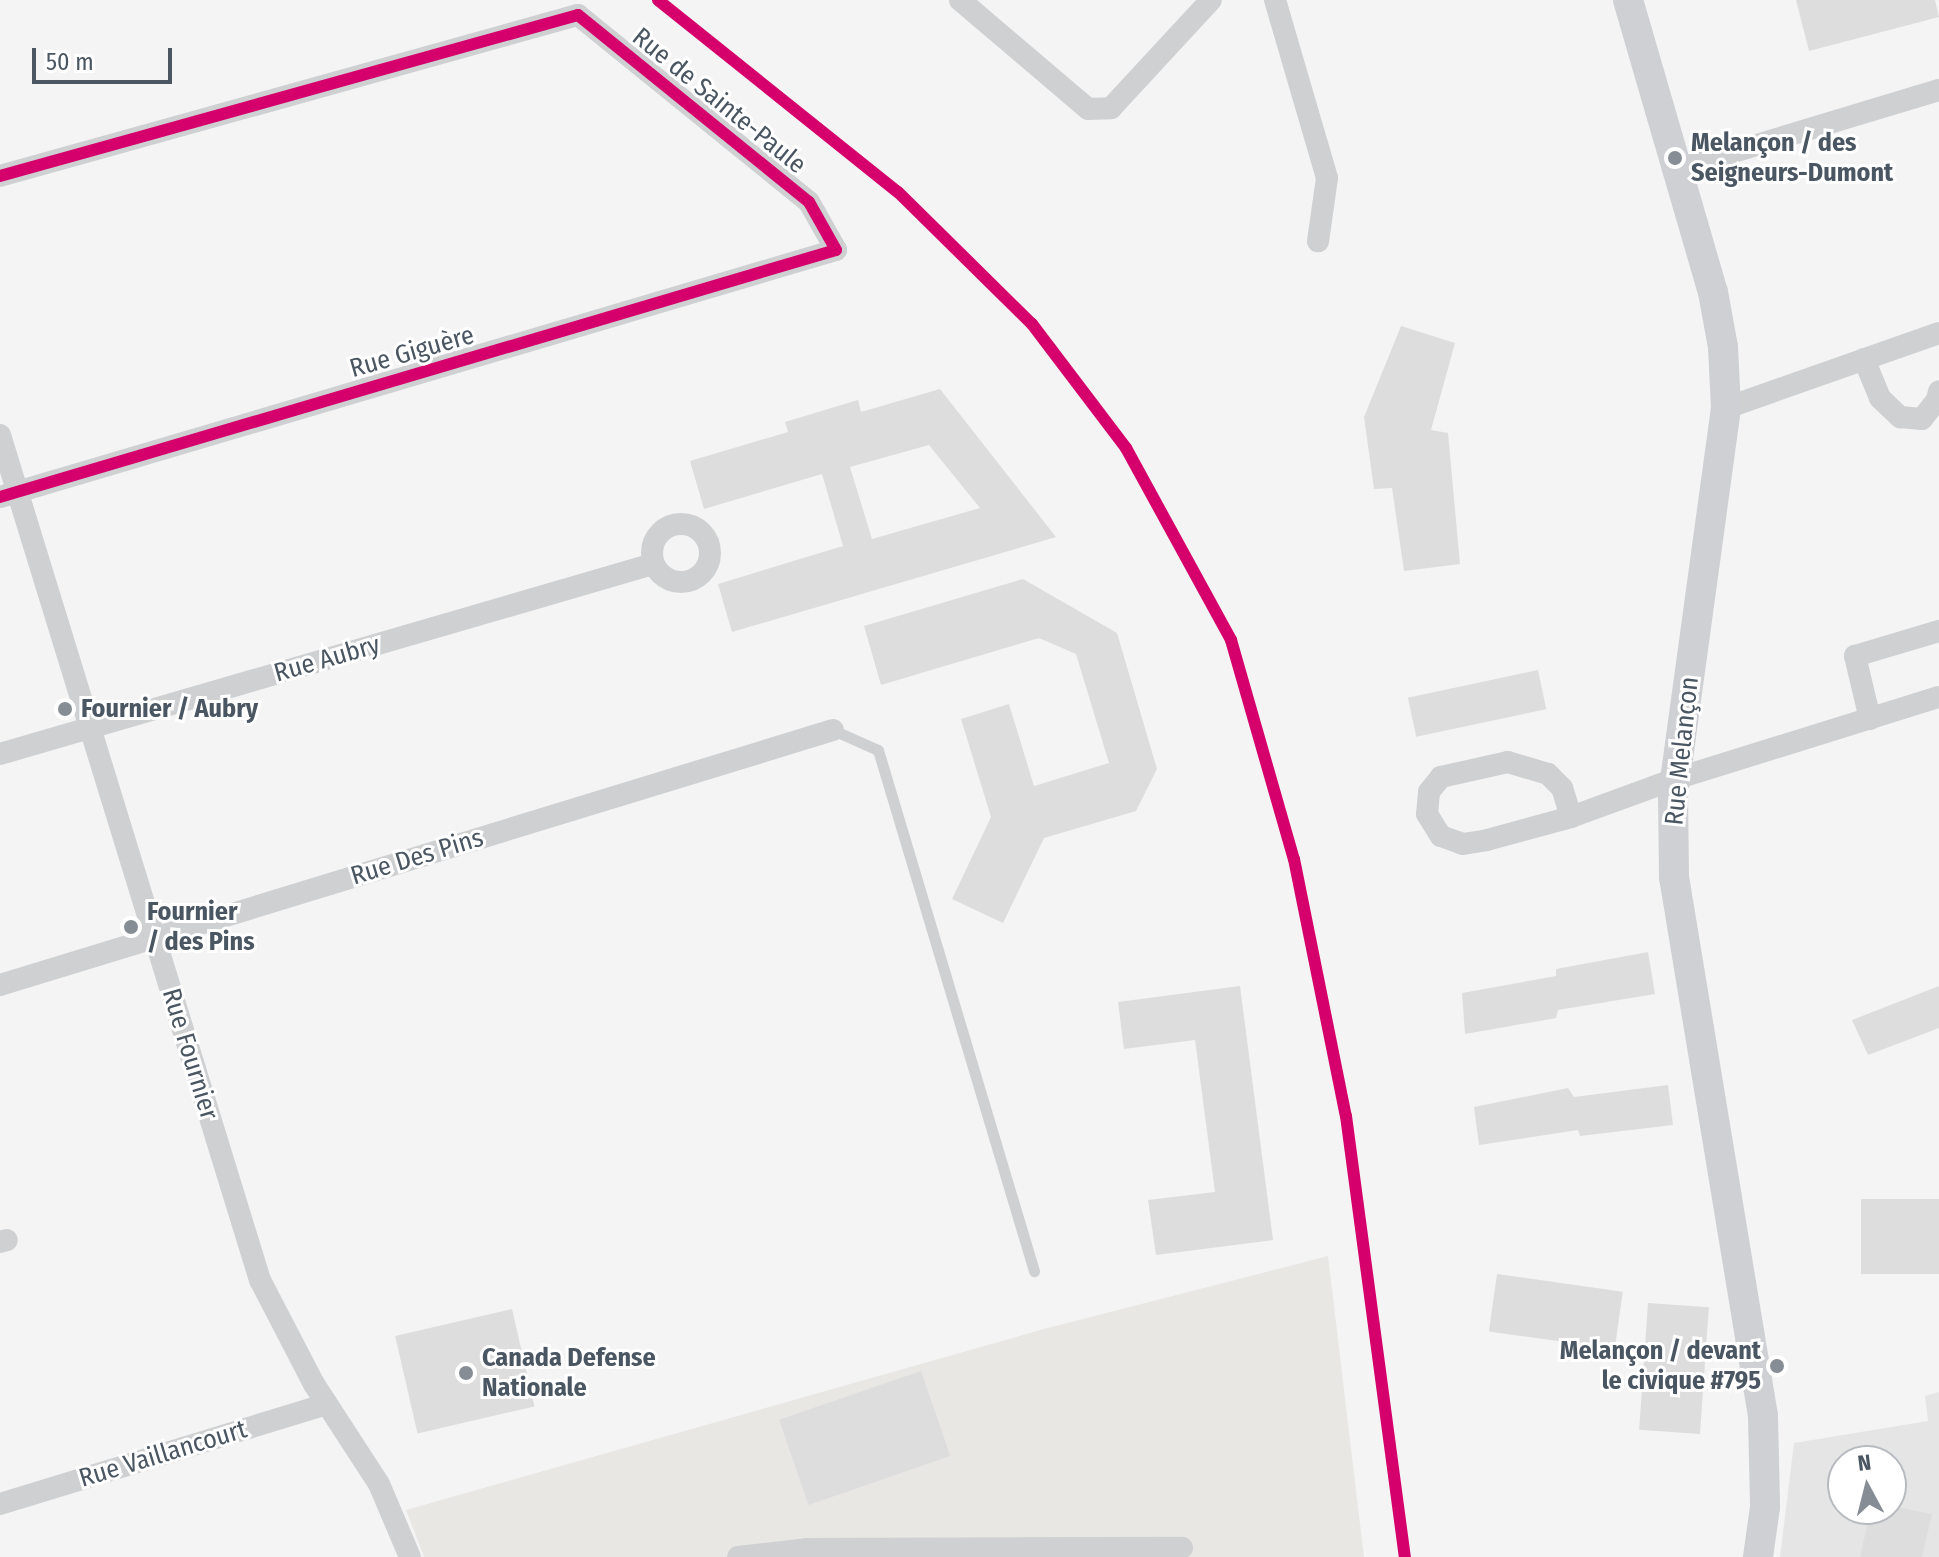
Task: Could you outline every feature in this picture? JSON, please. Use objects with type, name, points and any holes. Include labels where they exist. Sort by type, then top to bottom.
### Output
[{"type":"street","points":[[960,0],[1088,109],[1111,108],[1211,0]]},
{"type":"street","points":[[1275,0],[1327,178],[1318,241]]},
{"type":"street","name":"Rue Melançon","points":[[1628,0],[1713,292],[1723,347],[1726,408],[1675,779],[1674,877],[1763,1416],[1765,1507],[1758,1557]]},
{"type":"street","name":"Rue de Sainte-Paule","points":[[0,176],[578,15],[809,202],[836,250]]},
{"type":"street","points":[[1677,169],[1939,90]]},
{"type":"street","name":"Rue Giguère","points":[[9,494],[836,250]]},
{"type":"street","points":[[1726,408],[1939,333]]},
{"type":"street","points":[[1864,359],[1880,398],[1900,417],[1922,419],[1937,400],[1939,391]]},
{"type":"street","name":"Rue Fournier","points":[[0,435],[9,494],[90,728],[260,1280],[327,1404],[379,1484],[410,1557]]},
{"type":"street","name":"Rue Aubry","points":[[0,754],[653,564]]},
{"type":"street","points":[[1870,719],[1855,656],[1939,631]]},
{"type":"street","points":[[1571,817],[1562,788],[1548,774],[1508,762],[1441,777],[1429,792],[1427,814],[1441,836],[1463,844],[1571,817],[1675,779],[1939,697]]},
{"type":"street","name":"Rue Des Pins","points":[[0,985],[833,730]]},
{"type":"street","name":"Rue Vaillancourt","points":[[0,1504],[327,1404]]},
{"type":"street","points":[[738,1557],[807,1549],[1182,1548]]},
{"type":"lane","points":[[833,730],[878,750],[1034,1271]]},
{"type":"shaded area","points":[[1328,1256],[1364,1557],[424,1557],[406,1510],[1044,1329]]},
{"type":"shaded area","points":[[1939,1392],[1939,1557],[1780,1557],[1794,1443],[1928,1421],[1925,1396]]},
{"type":"building","points":[[1796,0],[1935,0],[1939,17],[1809,51]]},
{"type":"building","points":[[1401,326],[1455,343],[1431,430],[1448,433],[1460,564],[1404,571],[1392,488],[1374,489],[1364,417]]},
{"type":"building","points":[[940,389],[1056,537],[732,632],[718,584],[843,546],[822,474],[704,509],[690,461],[788,432],[785,422],[858,400],[861,412]],"holes":[[[929,445],[980,508],[872,539],[850,467]]]},
{"type":"building","points":[[1023,579],[1117,633],[1157,769],[1136,811],[1044,838],[1003,923],[952,899],[991,817],[961,719],[1009,704],[1034,786],[1109,763],[1076,654],[1039,638],[881,685],[864,626]]},
{"type":"building","points":[[1538,670],[1546,709],[1416,737],[1408,698]]},
{"type":"building","points":[[1648,952],[1655,994],[1558,1010],[1556,1018],[1465,1034],[1462,993],[1556,976],[1556,969]]},
{"type":"building","points":[[1240,986],[1273,1240],[1156,1255],[1148,1200],[1215,1192],[1195,1040],[1124,1049],[1118,1002]]},
{"type":"building","points":[[1939,986],[1939,1028],[1868,1055],[1852,1020]]},
{"type":"building","points":[[1668,1085],[1673,1125],[1580,1136],[1578,1130],[1479,1145],[1474,1107],[1568,1088],[1574,1097]]},
{"type":"building","points":[[1861,1199],[1939,1199],[1939,1274],[1861,1274]]},
{"type":"building","points":[[1497,1274],[1623,1292],[1615,1349],[1489,1331]]},
{"type":"building","points":[[1648,1303],[1709,1307],[1700,1434],[1639,1430]]},
{"type":"building","name":"Canada Defense Nationale","points":[[512,1309],[534,1406],[418,1433],[395,1336]]},
{"type":"building","points":[[921,1371],[950,1456],[808,1505],[779,1420]]},
{"type":"building","points":[[1907,1509],[1932,1514],[1922,1557],[1860,1557],[1867,1525],[1907,1525]]},
{"type":"cycle path","points":[[658,0],[898,192],[1032,324],[1126,448],[1231,640],[1294,859],[1346,1116],[1405,1557]]},
{"type":"cycle path","points":[[0,176],[578,15],[809,202],[836,250],[0,497]]},
{"type":"place","name":"Melançon / des Seigneurs-Dumont","points":[[1675,158]]},
{"type":"place","name":"Fournier / Aubry","points":[[65,709]]},
{"type":"place","name":"Fournier / des Pins","points":[[131,927]]},
{"type":"place","name":"Melançon / devant le civique #795","points":[[1777,1366]]},
{"type":"place","name":"Canada Defense Nationale","points":[[466,1373]]}]
